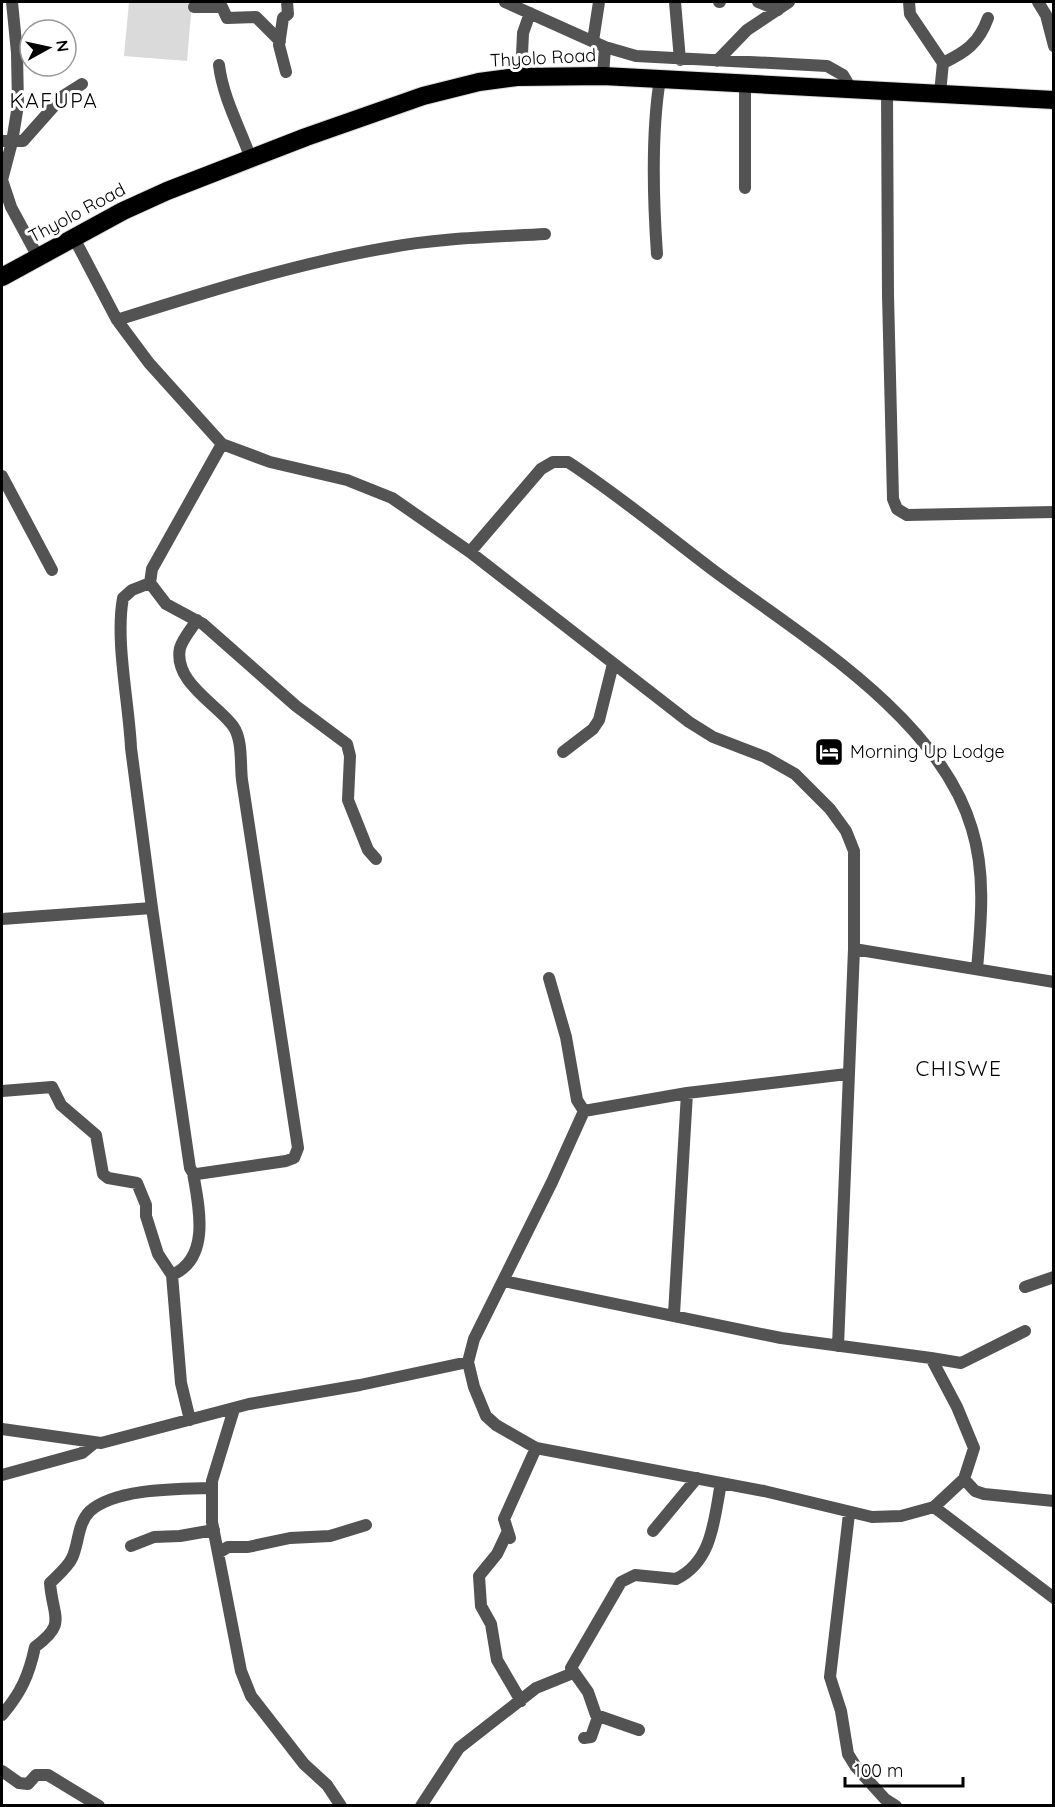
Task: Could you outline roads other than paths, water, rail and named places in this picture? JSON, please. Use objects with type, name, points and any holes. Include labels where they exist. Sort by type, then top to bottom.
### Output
[{"type":"highway","name":"Thyolo Road","points":[[2,277],[166,191],[423,96],[479,82],[521,77],[603,76],[850,87],[1053,100]]},
{"type":"street","points":[[12,2],[18,82],[2,180],[11,207],[38,257]]},
{"type":"street","points":[[285,72],[280,41],[283,18],[288,14],[287,2]]},
{"type":"street","points":[[505,2],[605,47],[636,56],[827,66],[843,75],[850,87]]},
{"type":"street","points":[[594,41],[599,2]]},
{"type":"street","points":[[675,2],[680,60]]},
{"type":"street","points":[[758,2],[778,10]]},
{"type":"street","points":[[717,61],[747,30],[789,2]]},
{"type":"street","points":[[909,2],[910,14],[943,63],[940,93]]},
{"type":"street","points":[[1038,2],[1047,15],[1053,46]]},
{"type":"street","points":[[194,7],[222,7],[227,18],[256,17],[280,41]]},
{"type":"street","points":[[521,77],[523,33],[530,13]]},
{"type":"street","points":[[943,63],[969,50],[976,43],[988,18]]},
{"type":"street","points":[[603,76],[605,47]]},
{"type":"street","points":[[219,65],[224,93],[235,114],[251,159]]},
{"type":"street","points":[[657,254],[653,194],[656,153],[654,119],[660,79]]},
{"type":"street","points":[[745,83],[745,188]]},
{"type":"street","points":[[7,142],[26,138],[56,103],[82,84]]},
{"type":"street","points":[[887,90],[888,295],[893,499],[897,508],[907,515],[1053,512]]},
{"type":"street","points":[[117,320],[243,280],[388,247],[461,238],[545,234]]},
{"type":"street","points":[[75,238],[117,320],[163,379],[222,444],[270,462],[347,480],[377,491],[403,505],[470,552],[613,664],[713,737],[765,758],[795,774],[830,809],[846,831],[854,851],[854,949],[847,1074],[838,1346]]},
{"type":"street","points":[[222,444],[152,569],[150,583],[166,604],[197,620],[296,706],[347,744],[350,756],[348,800],[368,850],[376,859]]},
{"type":"street","points":[[470,552],[541,469],[553,462],[568,462],[783,622],[892,707],[917,734],[942,768],[972,828],[981,903],[977,969]]},
{"type":"street","points":[[2,476],[52,570]]},
{"type":"street","points":[[150,583],[132,590],[123,598],[122,672],[129,702],[131,747],[152,908],[198,1202],[199,1238],[195,1255],[179,1272],[171,1275]]},
{"type":"street","points":[[193,1173],[286,1161],[294,1158],[298,1148],[242,780],[239,741],[234,727],[199,696],[182,664],[180,647],[197,620]]},
{"type":"street","points":[[563,752],[593,729],[599,720],[613,664]]},
{"type":"street","points":[[2,919],[152,908]]},
{"type":"street","points":[[854,949],[1053,982]]},
{"type":"street","points":[[549,978],[566,1037],[577,1100],[584,1111]]},
{"type":"street","points":[[584,1111],[687,1093],[847,1074]]},
{"type":"street","points":[[2,1091],[52,1087],[56,1090],[62,1105],[96,1136],[103,1174],[108,1178],[137,1183],[146,1205],[146,1216],[158,1254],[171,1275],[181,1383],[190,1420]]},
{"type":"street","points":[[674,1314],[687,1093]]},
{"type":"street","points":[[584,1111],[504,1281],[474,1339],[468,1362],[480,1403],[486,1416],[496,1425],[536,1448],[816,1503],[849,1514],[886,1517],[934,1507],[964,1479],[975,1448],[957,1407],[931,1358]]},
{"type":"street","points":[[1025,1287],[1053,1277]]},
{"type":"street","points":[[504,1281],[674,1314],[781,1338],[961,1363],[1025,1331]]},
{"type":"street","points":[[2,1429],[93,1444],[249,1404],[360,1385],[468,1362]]},
{"type":"street","points":[[234,1409],[212,1488],[214,1530],[241,1671],[251,1696],[304,1764],[327,1785],[341,1806]]},
{"type":"street","points":[[2,1475],[82,1453],[93,1444]]},
{"type":"street","points":[[521,1701],[497,1660],[491,1624],[481,1606],[479,1576],[509,1535],[504,1519],[536,1448]]},
{"type":"street","points":[[653,1531],[697,1478]]},
{"type":"street","points":[[964,1479],[975,1491],[984,1494],[1053,1501]]},
{"type":"street","points":[[584,1738],[591,1737],[598,1717],[588,1692],[573,1673],[573,1662],[621,1582],[635,1575],[676,1579],[696,1566],[704,1554],[711,1535],[721,1483]]},
{"type":"street","points":[[2,1715],[18,1697],[31,1666],[35,1647],[53,1633],[57,1624],[50,1583],[72,1559],[78,1534],[90,1512],[118,1498],[145,1491],[212,1488]]},
{"type":"street","points":[[934,1507],[1053,1598]]},
{"type":"street","points":[[849,1514],[830,1677],[841,1711],[848,1754],[856,1767],[885,1799],[896,1806]]},
{"type":"street","points":[[218,1553],[228,1547],[248,1547],[290,1538],[330,1536],[366,1524]]},
{"type":"street","points":[[131,1546],[154,1536],[180,1536],[214,1530]]},
{"type":"street","points":[[421,1806],[459,1748],[536,1689],[573,1673]]},
{"type":"street","points":[[598,1717],[616,1720],[639,1730]]},
{"type":"street","points":[[2,1771],[19,1783],[28,1784],[36,1774],[48,1775],[99,1806]]},
{"type":"place","name":"Morning Up Lodge","points":[[829,752]]},
{"type":"district","name":"KAFUPA","points":[[54,101]]},
{"type":"district","name":"CHISWE","points":[[959,1069]]}]
